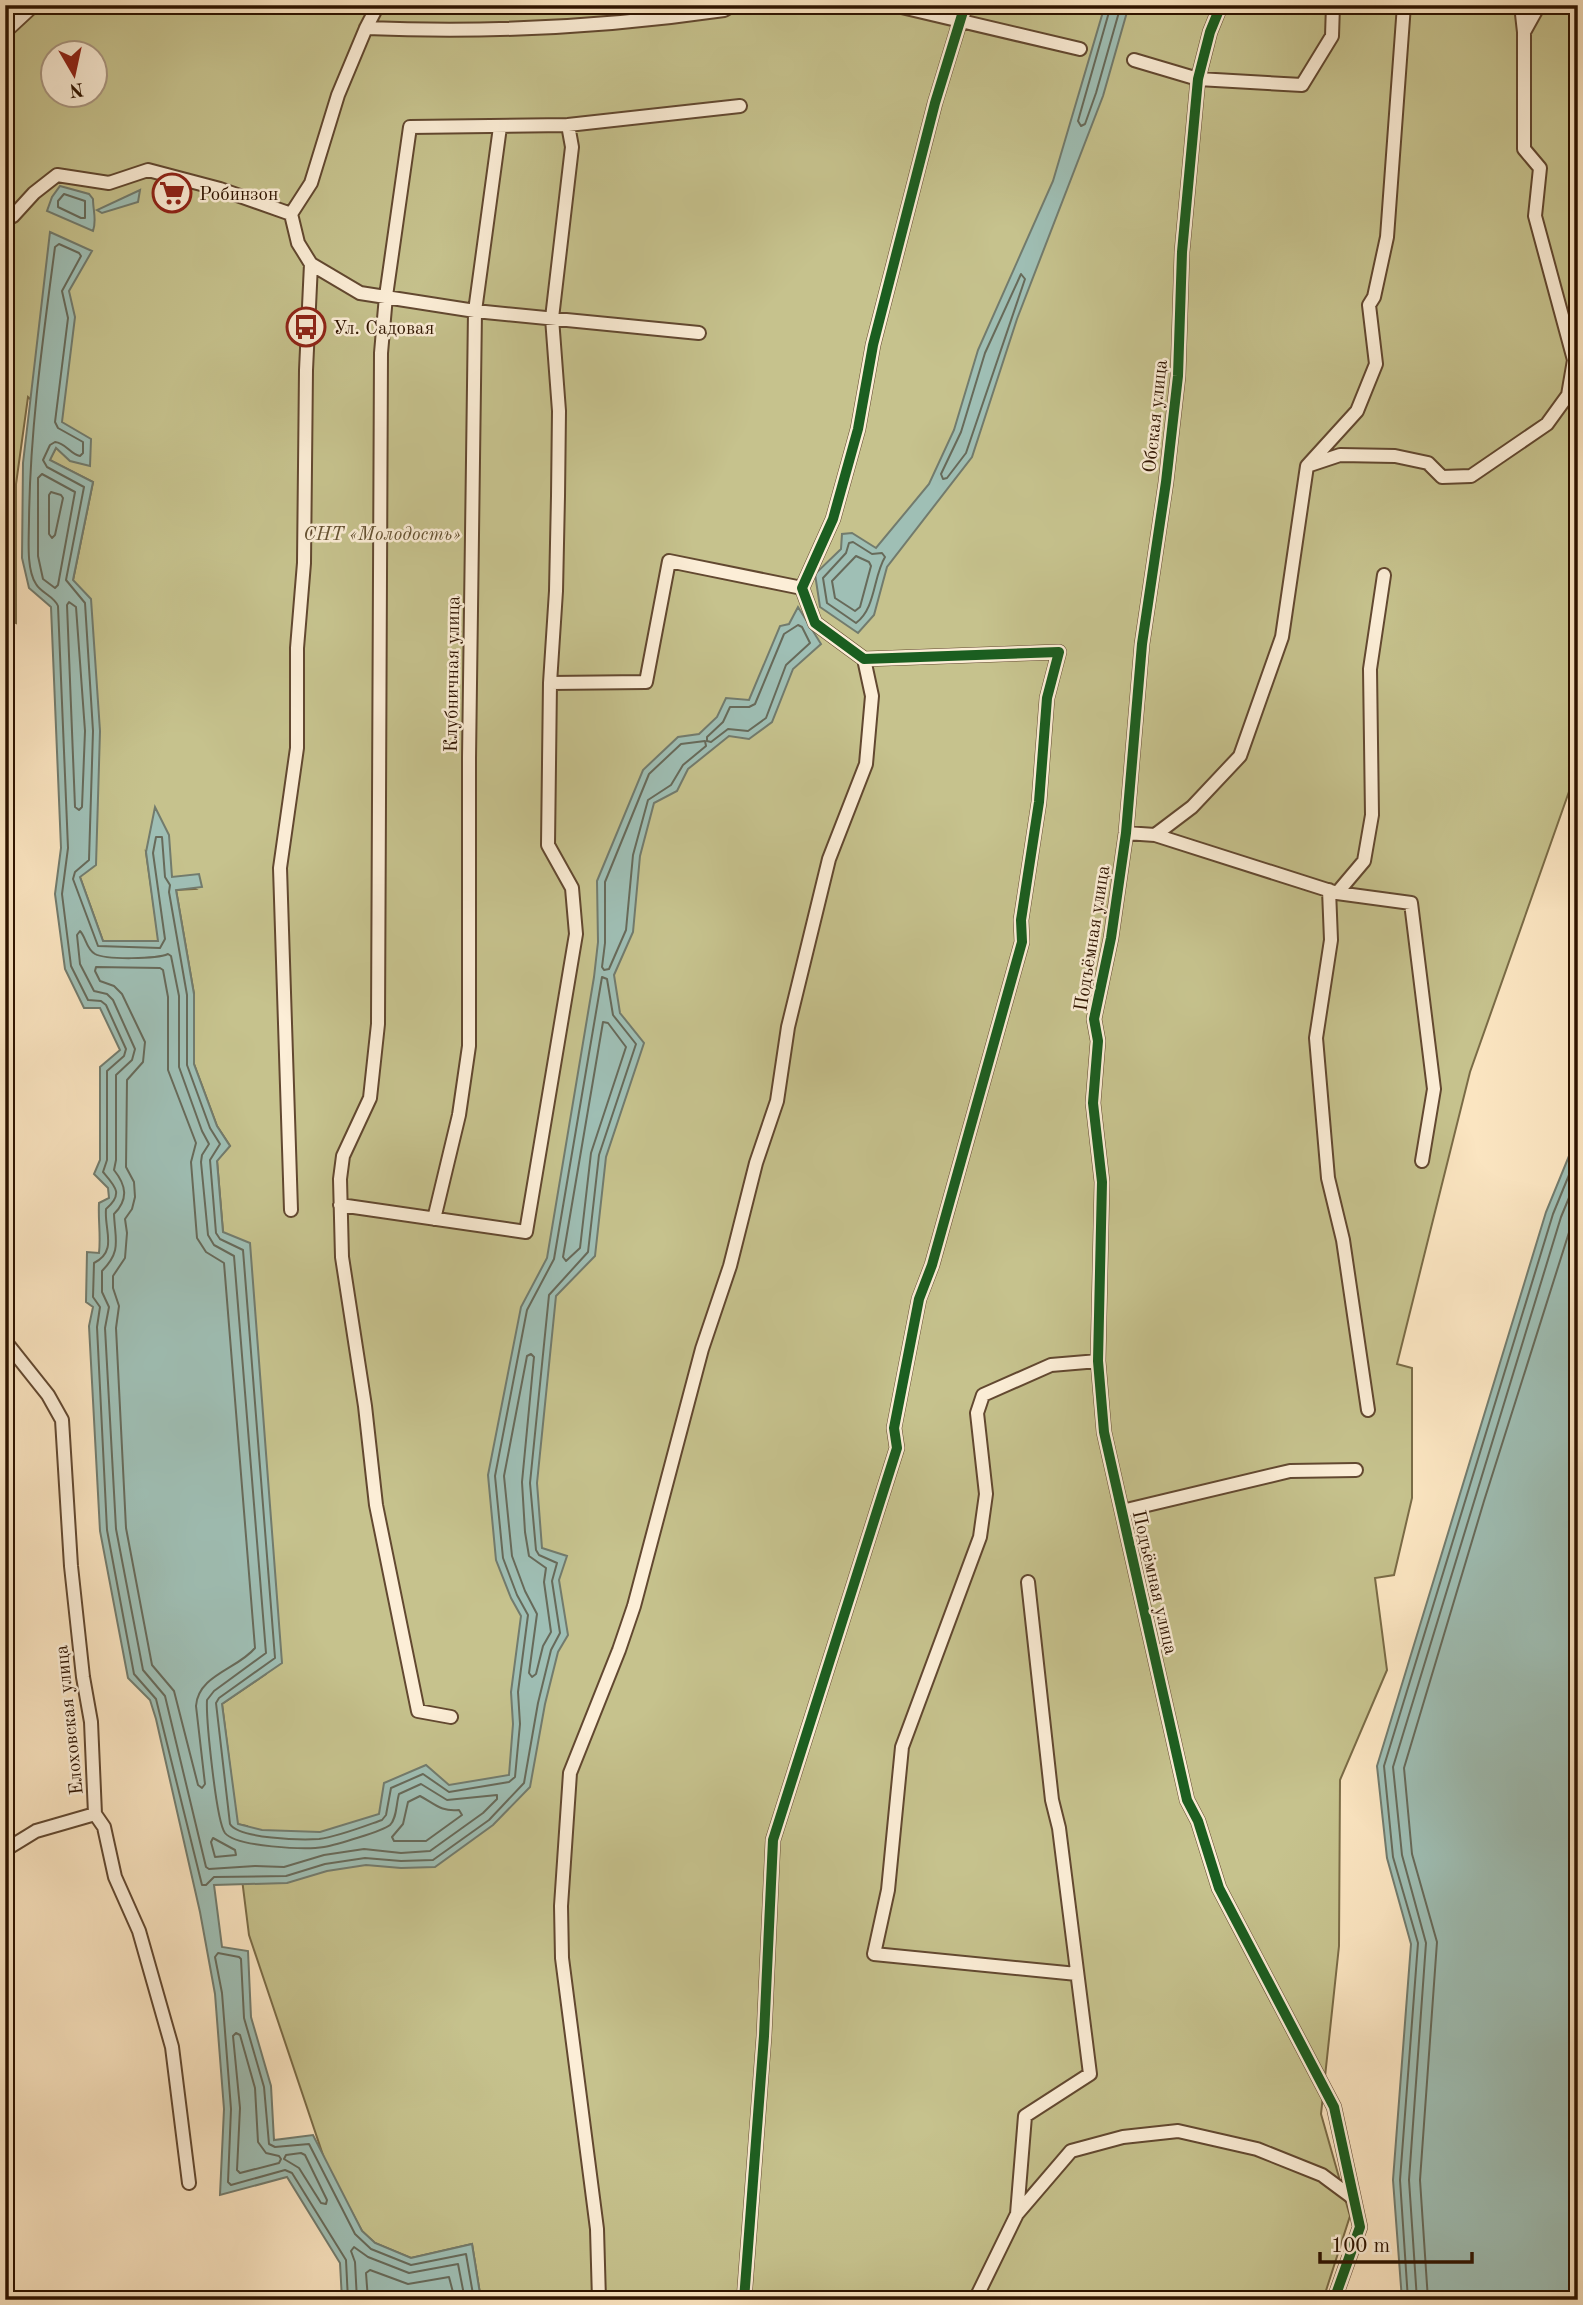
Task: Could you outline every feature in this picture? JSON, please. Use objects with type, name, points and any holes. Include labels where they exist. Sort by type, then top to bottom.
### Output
[{"type":"street","points":[[5,33],[34,5]]},
{"type":"street","points":[[378,5],[338,95],[316,170],[291,214],[298,243],[311,264],[360,293],[475,311],[699,333]]},
{"type":"street","points":[[893,5],[1080,49]]},
{"type":"street","points":[[744,2300],[764,2036],[773,1840],[897,1448],[894,1428],[919,1299],[932,1265],[1022,942],[1021,920],[1039,802],[1047,698],[1059,652],[864,659],[815,623],[802,588],[834,519],[858,429],[873,345],[935,103],[965,5]]},
{"type":"street","name":"Обская улица","points":[[1126,833],[1142,644],[1166,482],[1178,376],[1182,253],[1198,79],[1210,32],[1221,5]]},
{"type":"street","points":[[1134,60],[1198,79],[1302,85],[1332,36],[1334,5]]},
{"type":"street","points":[[1155,835],[1192,807],[1240,756],[1282,637],[1307,466],[1357,411],[1376,364],[1368,305],[1374,296],[1387,237],[1404,5]]},
{"type":"street","points":[[1307,466],[1340,455],[1395,456],[1428,463],[1443,477],[1471,476],[1547,424],[1568,395],[1574,359],[1535,216],[1540,168],[1524,149],[1524,32],[1521,5]]},
{"type":"street","points":[[1524,32],[1539,5]]},
{"type":"street","points":[[366,28],[443,31],[662,19],[729,8]]},
{"type":"street","points":[[451,1717],[418,1711],[376,1505],[365,1406],[342,1257],[340,1205],[343,1156],[370,1098],[378,1024],[381,379],[386,296],[410,127],[500,128],[568,125],[740,106]]},
{"type":"street","points":[[340,1205],[526,1232],[576,934],[572,888],[548,845],[550,683],[556,591],[559,424],[552,318],[572,147],[568,125]]},
{"type":"street","name":"Клубничная улица","points":[[434,1219],[459,1115],[469,1046],[469,758],[475,311],[500,128]]},
{"type":"street","points":[[5,220],[13,216],[34,193],[57,175],[109,183],[148,170],[220,189],[291,214]]},
{"type":"street","points":[[291,1210],[280,868],[297,748],[297,648],[304,563],[306,370],[311,264]]},
{"type":"street","points":[[550,683],[646,682],[668,561],[802,588]]},
{"type":"street","points":[[1368,1410],[1343,1240],[1328,1178],[1316,1038],[1331,940],[1333,892],[1364,861],[1372,815],[1370,669],[1384,575]]},
{"type":"street","points":[[599,2300],[597,2229],[562,1958],[561,1906],[570,1773],[634,1606],[702,1349],[730,1266],[756,1163],[777,1101],[788,1027],[829,859],[866,764],[872,696],[864,659]]},
{"type":"street","points":[[1126,833],[1155,835],[1333,892],[1411,903],[1434,1089],[1422,1161]]},
{"type":"street","name":"Подъёмная улица","points":[[1126,833],[1111,938],[1094,1019],[1098,1041],[1093,1103],[1102,1182],[1098,1361],[1104,1432],[1187,1800],[1198,1821],[1219,1888],[1334,2107],[1360,2227],[1334,2300]]},
{"type":"street","name":"Елоховская улица","points":[[5,1341],[48,1395],[62,1420],[71,1566],[83,1677],[91,1722],[95,1814],[104,1827],[115,1877],[139,1931],[172,2047],[189,2183]]},
{"type":"street","points":[[1077,1974],[874,1954],[888,1890],[902,1747],[980,1537],[986,1494],[977,1413],[983,1395],[1051,1365],[1098,1361]]},
{"type":"street","points":[[1122,1511],[1290,1471],[1356,1470]]},
{"type":"street","points":[[1017,2214],[1026,2116],[1090,2074],[1059,1828],[1052,1800],[1028,1582]]},
{"type":"street","points":[[5,1850],[36,1831],[95,1814]]},
{"type":"street","points":[[975,2300],[1017,2214],[1072,2151],[1123,2137],[1178,2131],[1257,2149],[1322,2175],[1353,2198]]},
{"type":"green space","name":"СНТ «Молодость»","points":[[5,5],[1578,5],[1578,784],[1571,786],[1470,1072],[1397,1364],[1412,1368],[1412,1498],[1394,1575],[1375,1578],[1387,1670],[1340,1780],[1339,1946],[1321,2114],[1350,2216],[1323,2300],[481,2300],[472,2244],[411,2258],[375,2243],[362,2231],[326,2164],[249,1935],[241,1871],[247,1826],[237,1824],[222,1704],[266,1674],[271,1642],[217,1160],[230,1146],[217,1126],[194,1064],[194,994],[176,890],[195,889],[172,877],[146,852],[159,942],[103,941],[80,877],[73,580],[93,482],[49,460],[56,448],[62,422],[44,412],[28,397],[16,484],[16,623],[5,619]]},
{"type":"water","points":[[1105,5],[1129,5],[1103,96],[1017,319],[972,457],[887,567],[874,615],[858,633],[820,607],[815,574],[841,549],[842,534],[852,533],[876,548],[929,484],[954,430],[978,350],[1053,181]]},
{"type":"water","points":[[60,186],[89,194],[93,199],[93,231],[47,211]]},
{"type":"water","points":[[140,190],[138,202],[102,213],[97,210]]},
{"type":"water","points":[[50,232],[92,251],[69,291],[75,317],[62,422],[91,439],[90,466],[70,461],[56,448],[50,460],[93,482],[73,580],[91,599],[100,731],[96,865],[80,877],[103,941],[158,941],[146,852],[155,807],[169,835],[172,877],[199,874],[202,887],[176,890],[194,994],[194,1064],[217,1126],[230,1146],[217,1161],[223,1232],[250,1243],[282,1663],[222,1704],[238,1824],[262,1830],[320,1832],[379,1814],[384,1783],[426,1765],[449,1785],[509,1775],[513,1724],[511,1692],[521,1616],[496,1560],[488,1475],[521,1307],[547,1258],[594,977],[598,942],[597,881],[643,770],[678,737],[699,734],[717,717],[726,698],[749,700],[780,626],[789,624],[798,607],[821,644],[793,669],[772,722],[749,739],[729,736],[688,769],[677,791],[654,803],[640,856],[633,932],[614,975],[620,1013],[644,1043],[606,1157],[595,1256],[556,1296],[537,1483],[542,1548],[567,1556],[559,1580],[568,1635],[558,1652],[545,1704],[530,1787],[493,1825],[435,1867],[366,1865],[327,1871],[287,1883],[214,1885],[222,1947],[248,1951],[251,2017],[271,2086],[274,2140],[313,2135],[362,2231],[375,2243],[411,2258],[472,2244],[481,2300],[342,2300],[340,2263],[287,2177],[220,2195],[224,2109],[215,1994],[200,1912],[156,1719],[150,1700],[128,1678],[100,1531],[89,1326],[93,1307],[86,1302],[87,1252],[99,1253],[99,1203],[109,1198],[108,1188],[94,1174],[100,1160],[100,1067],[120,1050],[100,1008],[84,1008],[65,969],[55,894],[61,848],[51,607],[29,588],[22,558],[23,463]]},
{"type":"water","points":[[1578,1134],[1578,2300],[1402,2300],[1393,2180],[1411,1944],[1387,1858],[1377,1766],[1546,1212]]},
{"type":"cycle path","points":[[744,2300],[764,2036],[773,1840],[897,1448],[894,1428],[919,1299],[932,1265],[1022,942],[1021,920],[1039,802],[1047,698],[1059,652],[864,659],[815,623],[802,588],[833,519],[858,429],[873,345],[935,103],[965,5]]},
{"type":"cycle path","points":[[1221,5],[1210,32],[1198,79],[1182,252],[1178,376],[1166,482],[1142,644],[1126,833],[1111,938],[1094,1019],[1098,1041],[1093,1103],[1102,1182],[1098,1361],[1104,1432],[1187,1800],[1198,1821],[1219,1888],[1334,2107],[1360,2227],[1334,2300]]},
{"type":"place","name":"Робинзон","points":[[172,193]]},
{"type":"place","name":"Ул. Садовая","points":[[306,327]]}]
